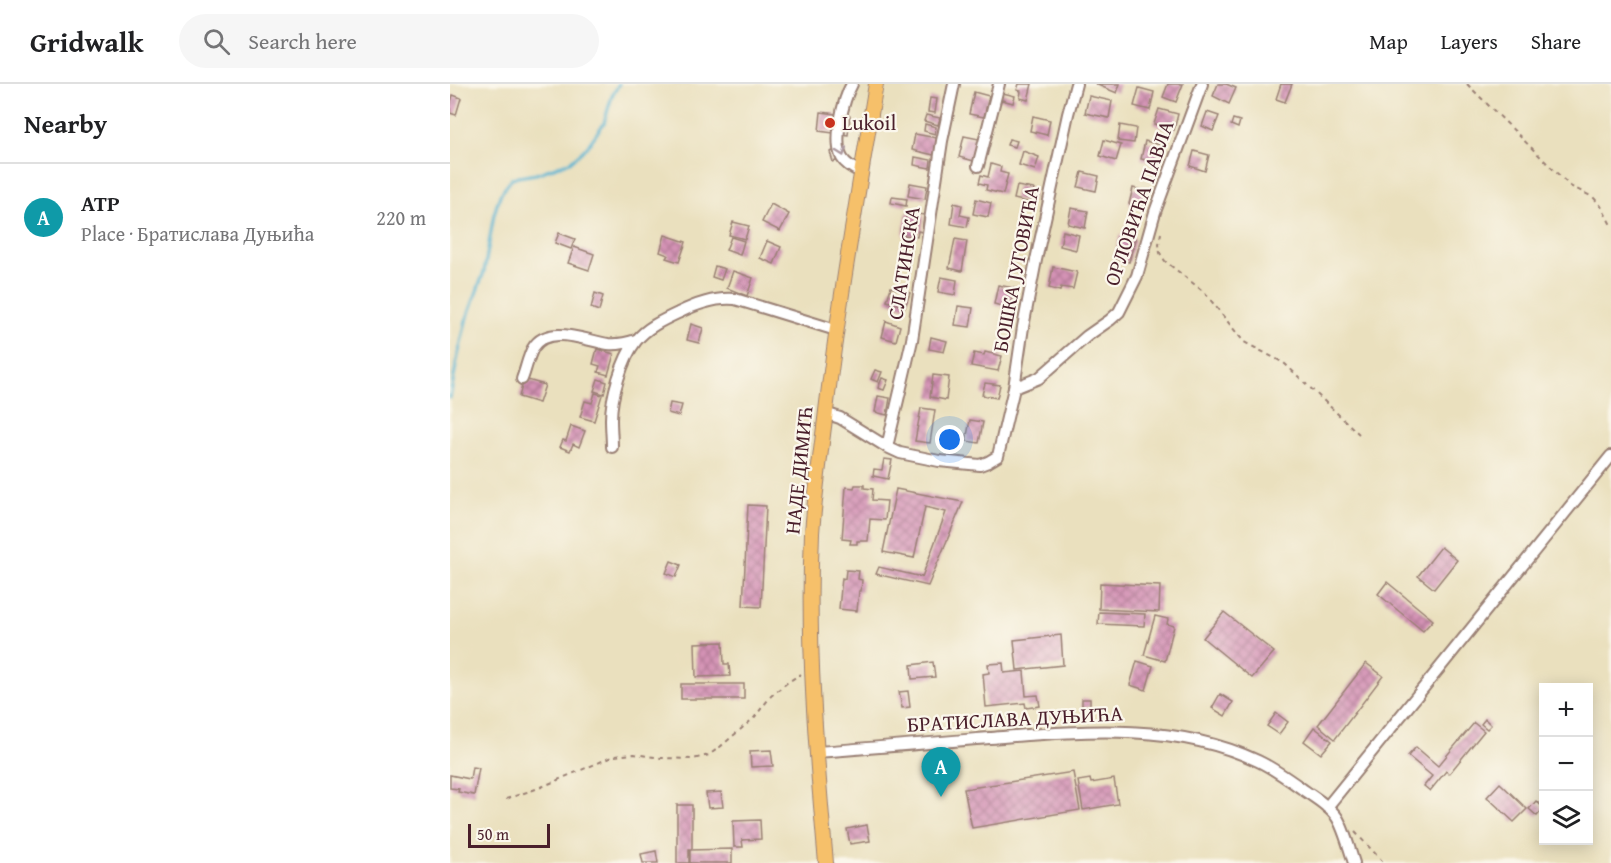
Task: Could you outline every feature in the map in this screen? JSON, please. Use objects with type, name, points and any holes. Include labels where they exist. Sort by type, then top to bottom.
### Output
[{"type":"main road","name":"НАДЕ ДИМИЋ","points":[[826,863],[816,752],[812,669],[810,617],[812,533],[836,330],[876,84]]},
{"type":"street","points":[[852,84],[844,99],[839,147],[843,159],[861,172]]},
{"type":"street","name":"СЛАТИНСКА","points":[[887,447],[912,340],[942,141],[954,84]]},
{"type":"street","points":[[978,166],[999,84]]},
{"type":"street","name":"БОШКА ЈУГОВИЋА","points":[[887,447],[900,453],[939,461],[980,465],[998,456],[1014,388],[1036,260],[1076,84]]},
{"type":"street","name":"ОРЛОВИЋА ПАВЛА","points":[[1014,388],[1039,378],[1087,336],[1119,312],[1137,276],[1155,212],[1202,84]]},
{"type":"street","points":[[612,447],[612,403],[625,359],[636,340],[659,323],[709,300],[723,298],[735,299],[836,330]]},
{"type":"street","points":[[522,379],[534,346],[541,340],[555,335],[566,334],[622,345],[636,340]]},
{"type":"street","points":[[825,413],[840,418],[887,447]]},
{"type":"street","points":[[1327,807],[1611,456]]},
{"type":"street","name":"БРАТИСЛАВА ДУЊИЋА","points":[[816,752],[1064,732],[1161,733],[1211,744],[1260,762],[1327,807],[1338,818]]},
{"type":"street","points":[[1338,818],[1354,863]]},
{"type":"path","points":[[1467,84],[1570,186],[1593,197],[1601,206],[1611,225]]},
{"type":"path","points":[[1162,227],[1159,244],[1160,253],[1165,261],[1204,292],[1244,342],[1284,363],[1359,434]]},
{"type":"path","points":[[506,799],[614,756],[634,754],[693,759],[709,755],[754,718],[771,696],[788,681],[812,669]]},
{"type":"path","points":[[1338,818],[1359,835],[1384,863]]},
{"type":"building","points":[[1019,84],[1032,84],[1028,100],[1020,98],[1021,91],[1017,90]]},
{"type":"building","points":[[1095,84],[1120,84],[1117,93]]},
{"type":"building","points":[[1168,84],[1183,84],[1176,102],[1163,97]]},
{"type":"building","points":[[1218,84],[1236,88],[1229,104],[1213,96]]},
{"type":"building","points":[[1281,84],[1292,84],[1285,102],[1276,99]]},
{"type":"building","points":[[1139,88],[1154,92],[1150,110],[1134,106]]},
{"type":"building","points":[[974,92],[989,96],[984,117],[969,114]]},
{"type":"building","points":[[999,92],[1015,96],[1013,103],[998,99]]},
{"type":"building","points":[[453,95],[461,98],[456,115],[450,113]]},
{"type":"building","points":[[1089,96],[1112,101],[1109,118],[1085,113]]},
{"type":"building","points":[[930,98],[937,99],[935,113],[928,112]]},
{"type":"building","points":[[1159,109],[1178,114],[1174,130],[1154,124]]},
{"type":"building","points":[[821,112],[836,114],[833,133],[819,131]]},
{"type":"building","points":[[1207,112],[1219,116],[1213,131],[1202,126]]},
{"type":"building","points":[[844,115],[850,116],[848,135],[841,134]]},
{"type":"building","points":[[926,115],[940,118],[938,125],[924,121]]},
{"type":"building","points":[[1033,116],[1050,120],[1047,135],[1030,131]]},
{"type":"building","points":[[1233,119],[1240,121],[1238,128],[1231,125]]},
{"type":"building","points":[[925,124],[936,127],[935,134],[924,131]]},
{"type":"building","points":[[1120,125],[1136,128],[1134,143],[1118,141]]},
{"type":"building","points":[[915,134],[937,138],[934,155],[912,150]]},
{"type":"building","points":[[964,136],[979,139],[974,161],[959,157]]},
{"type":"building","points":[[1009,139],[1017,141],[1015,147],[1007,145]]},
{"type":"building","points":[[1104,140],[1121,145],[1116,161],[1100,156]]},
{"type":"building","points":[[1145,141],[1165,146],[1161,163],[1141,159]]},
{"type":"building","points":[[836,150],[839,160],[833,162],[830,152]]},
{"type":"building","points":[[1023,151],[1039,157],[1035,170],[1019,165]]},
{"type":"building","points":[[1194,151],[1209,155],[1205,171],[1190,166]]},
{"type":"building","points":[[915,157],[931,160],[930,168],[914,165]]},
{"type":"building","points":[[991,164],[1001,167],[1000,172],[1008,174],[1003,194],[986,190],[987,185],[979,183],[981,175],[988,177]]},
{"type":"building","points":[[1082,172],[1099,176],[1096,191],[1078,187]]},
{"type":"building","points":[[910,183],[927,186],[925,199],[908,196]]},
{"type":"building","points":[[1017,186],[1034,189],[1031,203],[1014,199]]},
{"type":"building","points":[[1133,188],[1149,192],[1145,208],[1129,204]]},
{"type":"building","points":[[892,197],[907,199],[906,206],[891,203]]},
{"type":"building","points":[[976,199],[991,203],[988,217],[973,214]]},
{"type":"building","points":[[954,203],[962,205],[960,215],[969,217],[967,227],[951,224]]},
{"type":"building","points":[[771,204],[789,214],[780,231],[762,222]]},
{"type":"building","points":[[1071,208],[1088,211],[1085,228],[1068,224]]},
{"type":"building","points":[[907,212],[924,215],[922,232],[918,231],[917,237],[903,235]]},
{"type":"building","points":[[733,222],[749,226],[745,239],[729,235]]},
{"type":"building","points":[[1063,231],[1079,235],[1076,250],[1060,246]]},
{"type":"building","points":[[559,233],[575,239],[571,249],[555,243]]},
{"type":"building","points":[[665,235],[686,242],[679,262],[666,258],[668,255],[660,252]]},
{"type":"building","points":[[1120,235],[1135,239],[1129,262],[1114,258]]},
{"type":"building","points":[[731,237],[744,241],[740,255],[726,250]]},
{"type":"building","points":[[955,239],[967,241],[962,271],[949,268]]},
{"type":"building","points":[[767,241],[781,247],[774,264],[760,258]]},
{"type":"building","points":[[574,247],[594,254],[589,270],[568,263]]},
{"type":"building","points":[[715,266],[725,269],[721,280],[712,277]]},
{"type":"building","points":[[1053,267],[1077,272],[1073,289],[1061,287],[1060,291],[1049,288]]},
{"type":"building","points":[[733,271],[753,278],[747,296],[727,288]]},
{"type":"building","points":[[941,277],[957,280],[955,295],[938,292]]},
{"type":"building","points":[[998,285],[1014,288],[1010,308],[994,304]]},
{"type":"building","points":[[891,287],[910,293],[905,307],[887,301]]},
{"type":"building","points":[[595,293],[603,296],[599,311],[591,308]]},
{"type":"building","points":[[958,306],[973,308],[970,327],[955,325]]},
{"type":"building","points":[[886,321],[900,326],[896,341],[882,337]]},
{"type":"building","points":[[691,324],[703,328],[699,343],[687,340]]},
{"type":"building","points":[[931,337],[947,341],[944,352],[929,349]]},
{"type":"building","points":[[597,349],[614,354],[608,375],[598,372],[600,366],[593,364]]},
{"type":"building","points":[[985,352],[1002,356],[998,371],[971,366],[974,353],[984,355]]},
{"type":"building","points":[[875,370],[882,372],[878,382],[871,379]]},
{"type":"building","points":[[933,375],[949,377],[946,400],[930,397]]},
{"type":"building","points":[[882,378],[888,380],[884,390],[878,388]]},
{"type":"building","points":[[524,379],[545,385],[539,403],[519,397]]},
{"type":"building","points":[[598,379],[607,382],[604,394],[594,391]]},
{"type":"building","points":[[985,383],[1000,385],[997,398],[982,395]]},
{"type":"building","points":[[595,393],[602,395],[594,421],[580,417],[585,401],[592,403]]},
{"type":"building","points":[[878,396],[890,398],[887,415],[875,412]]},
{"type":"building","points":[[670,403],[682,405],[679,416],[668,413]]},
{"type":"building","points":[[921,408],[935,410],[930,443],[915,441]]},
{"type":"building","points":[[970,420],[983,422],[979,443],[966,441]]},
{"type":"building","points":[[571,426],[585,431],[579,447],[573,444],[570,451],[560,447],[563,440],[566,441]]},
{"type":"building","points":[[884,459],[892,460],[888,479],[873,476],[874,469],[882,470]]},
{"type":"building","points":[[855,485],[864,485],[864,488],[873,489],[872,500],[887,501],[885,520],[870,519],[868,541],[857,541],[857,544],[850,544],[851,540],[842,539],[846,487],[854,488]]},
{"type":"building","points":[[896,489],[963,502],[928,586],[876,574],[879,567],[922,577],[946,512],[925,507],[914,558],[883,552]]},
{"type":"building","points":[[748,505],[766,506],[761,607],[743,606]]},
{"type":"building","points":[[1441,547],[1457,560],[1434,589],[1418,576]]},
{"type":"building","points":[[671,561],[681,565],[676,577],[666,573]]},
{"type":"building","points":[[846,570],[859,571],[858,579],[862,580],[857,611],[839,609],[842,578],[845,579]]},
{"type":"building","points":[[1387,582],[1433,620],[1423,631],[1378,594]]},
{"type":"building","points":[[1100,583],[1160,586],[1159,612],[1099,609]]},
{"type":"building","points":[[1099,612],[1145,614],[1144,626],[1098,624]]},
{"type":"building","points":[[1224,612],[1274,652],[1252,678],[1203,638]]},
{"type":"building","points":[[1155,616],[1168,619],[1167,624],[1174,626],[1165,661],[1144,655]]},
{"type":"building","points":[[1061,635],[1063,665],[1017,670],[1014,640]]},
{"type":"building","points":[[723,642],[724,664],[729,664],[730,676],[696,677],[695,643]]},
{"type":"building","points":[[1137,661],[1153,666],[1146,690],[1130,685]]},
{"type":"building","points":[[933,662],[935,677],[912,679],[911,665]]},
{"type":"building","points":[[1003,663],[1004,673],[1024,671],[1026,696],[1038,695],[1040,706],[1026,708],[1025,703],[986,707],[983,674],[989,673],[988,664]]},
{"type":"building","points":[[1366,663],[1383,676],[1335,739],[1318,725]]},
{"type":"building","points":[[681,684],[744,684],[744,699],[681,699]]},
{"type":"building","points":[[908,691],[910,707],[902,708],[899,692]]},
{"type":"building","points":[[1220,694],[1233,702],[1225,716],[1212,708]]},
{"type":"building","points":[[1082,699],[1090,699],[1090,707],[1082,707]]},
{"type":"building","points":[[1276,713],[1288,722],[1279,734],[1267,726]]},
{"type":"building","points":[[1485,719],[1491,725],[1487,729],[1481,724]]},
{"type":"building","points":[[1474,723],[1484,731],[1449,774],[1446,771],[1430,791],[1424,786],[1432,776],[1408,756],[1416,747],[1438,766]]},
{"type":"building","points":[[1314,727],[1332,741],[1321,754],[1304,741]]},
{"type":"building","points":[[771,750],[773,766],[751,767],[750,751]]},
{"type":"building","points":[[472,767],[479,768],[474,795],[450,788],[450,775],[470,779]]},
{"type":"building","points":[[1073,772],[1080,810],[972,828],[964,789]]},
{"type":"building","points":[[1090,779],[1091,783],[1114,779],[1118,804],[1083,810],[1078,781]]},
{"type":"building","points":[[1500,783],[1527,809],[1514,822],[1487,797]]},
{"type":"building","points":[[721,792],[723,807],[708,808],[706,793]]},
{"type":"building","points":[[1536,801],[1539,804],[1537,816],[1529,809]]},
{"type":"building","points":[[677,805],[692,805],[692,849],[689,849],[689,863],[677,863]]},
{"type":"building","points":[[760,820],[761,839],[742,840],[743,847],[734,847],[733,821]]},
{"type":"building","points":[[867,825],[870,841],[850,844],[847,829]]},
{"type":"building","points":[[732,849],[732,863],[690,863],[690,850]]},
{"type":"building","points":[[656,851],[658,863],[643,863],[641,854]]},
{"type":"waterway","points":[[450,398],[466,321],[484,272],[494,214],[500,195],[512,178],[536,174],[570,162],[587,147],[604,123],[612,96],[619,84]]},
{"type":"place","name":"Lukoil","points":[[830,123]]},
{"type":"place","name":"ATP","points":[[941,797]]}]
